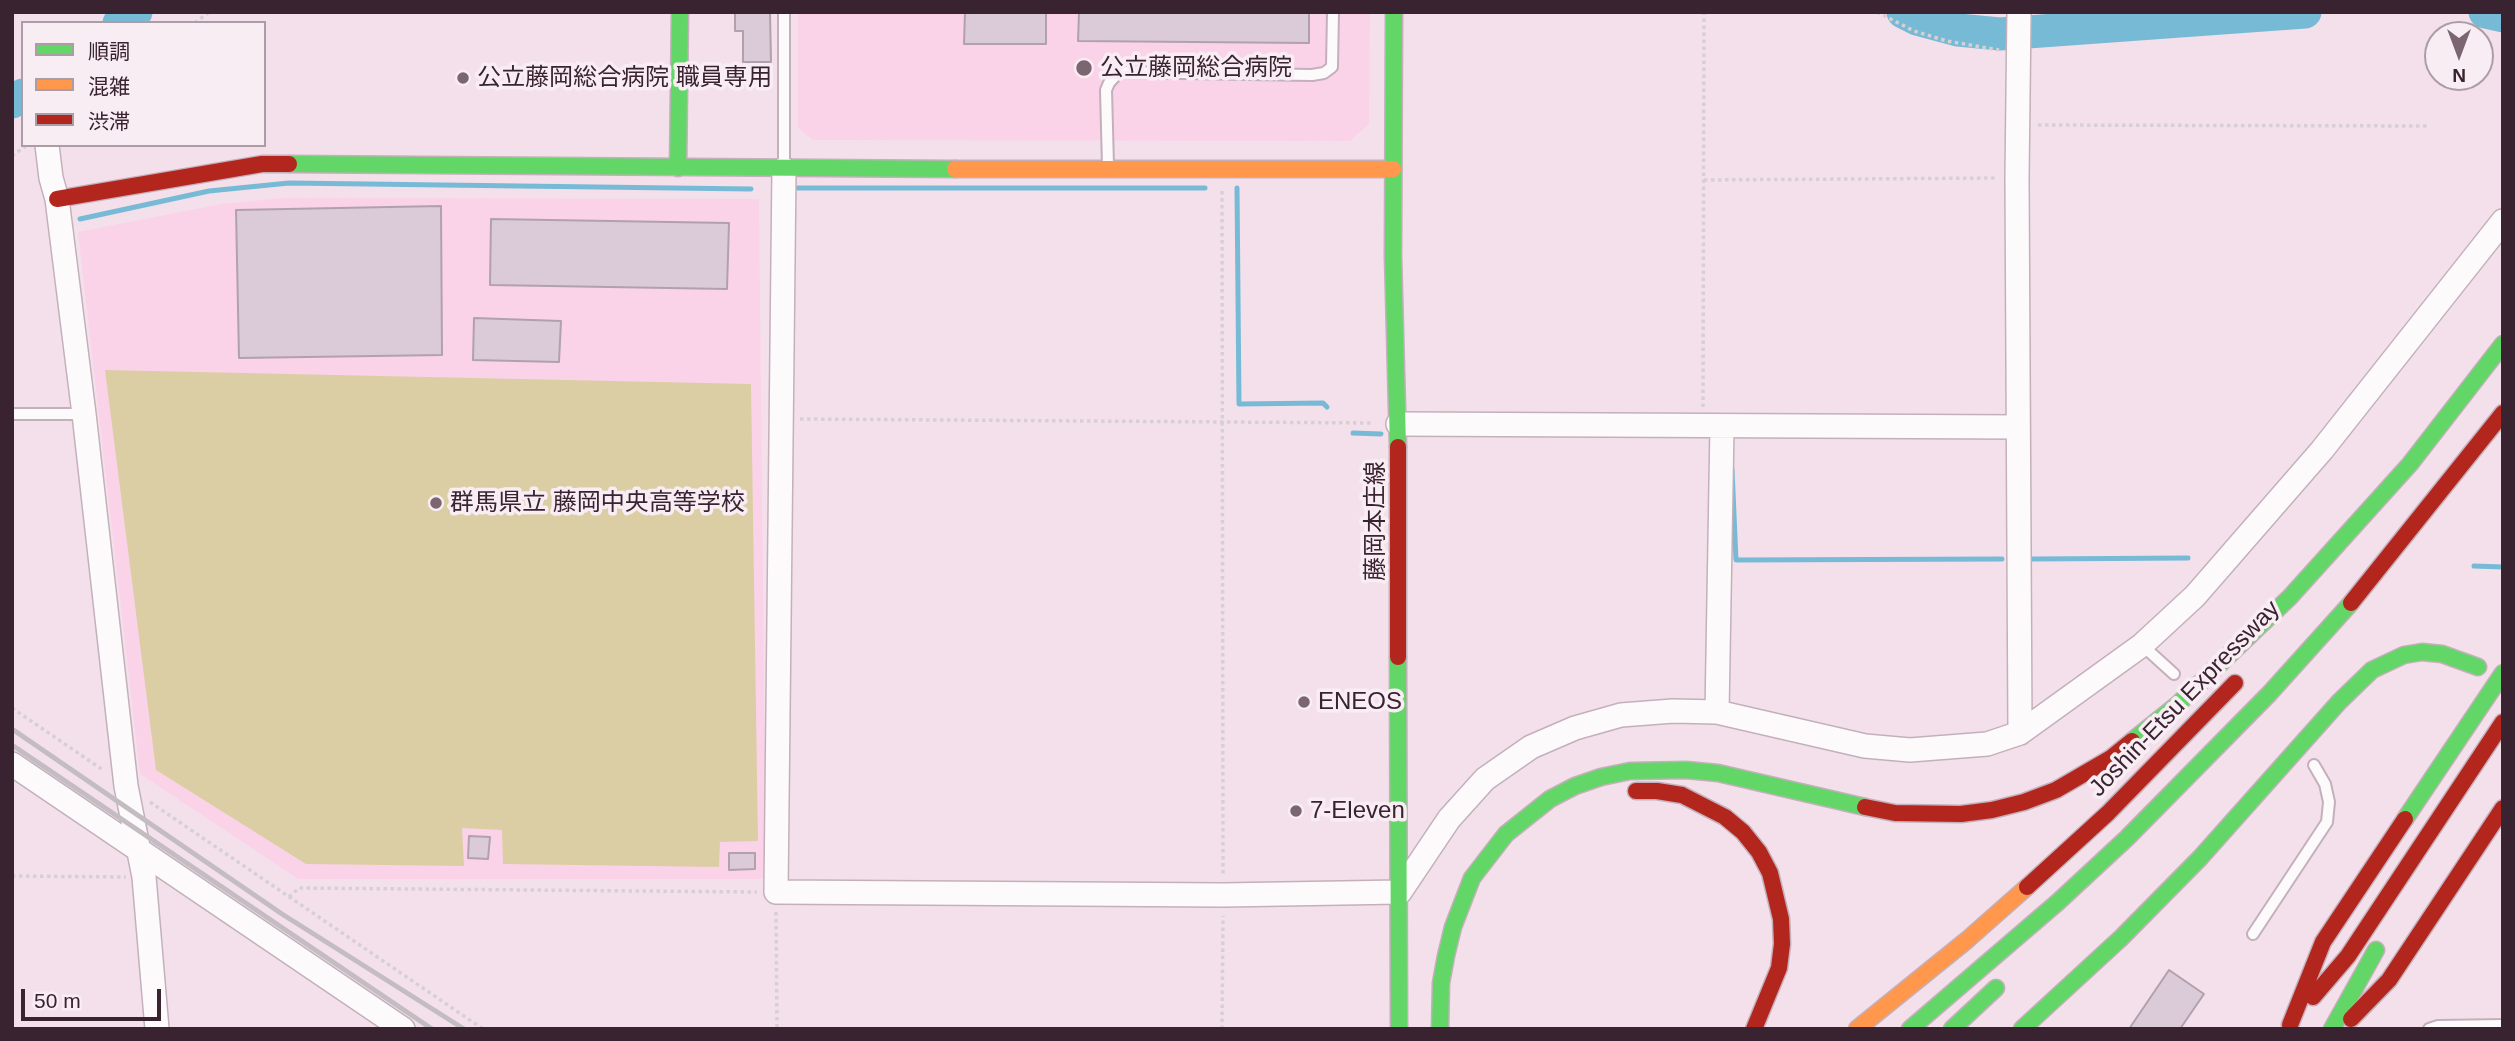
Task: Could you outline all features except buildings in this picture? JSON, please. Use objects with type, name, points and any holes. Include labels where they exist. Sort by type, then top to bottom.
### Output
[{"type":"main road","points":[[678,168],[680,12]]},
{"type":"main road","name":"藤岡本庄線","points":[[1394,12],[1399,1029]]},
{"type":"main road","points":[[57,199],[262,164],[784,169],[1393,169]]},
{"type":"main road","points":[[1440,1029],[1441,984],[1446,956],[1453,927],[1472,878],[1506,834],[1550,799],[1575,786],[1630,771],[1686,770],[1718,773],[1895,813],[1961,814],[1992,810],[2035,798],[2065,785],[2112,758],[2177,705],[2290,597],[2410,464],[2503,344]]},
{"type":"main road","points":[[2349,556],[2432,454],[2503,360]]},
{"type":"main road","points":[[2083,901],[2160,821],[2348,607],[2503,414]]},
{"type":"main road","points":[[2022,1029],[2121,938],[2200,858],[2339,702],[2372,670],[2404,655],[2422,652],[2442,653],[2478,667]]},
{"type":"main road","name":"Joshin-Etsu Expressway","points":[[1857,1029],[1967,940],[2050,866],[2155,766],[2249,668]]},
{"type":"main road","points":[[2289,1027],[2323,942],[2503,673]]},
{"type":"main road","points":[[1910,1029],[2058,902],[2127,838],[2269,694]]},
{"type":"main road","points":[[2289,1027],[2348,956],[2503,722]]},
{"type":"main road","points":[[1618,793],[1657,791],[1682,795],[1725,817],[1743,832],[1759,852],[1770,873],[1777,896],[1782,944],[1772,992],[1754,1029]]},
{"type":"main road","points":[[2341,1029],[2389,980],[2503,808]]},
{"type":"main road","points":[[2332,1029],[2365,966],[2388,932]]},
{"type":"main road","points":[[1952,1029],[2008,977]]},
{"type":"street","points":[[2018,17],[2020,733]]},
{"type":"street","points":[[47,147],[57,199],[84,414],[126,786],[144,877],[157,1029]]},
{"type":"street","points":[[784,169],[776,892],[1223,895],[1400,892],[1449,819],[1485,779],[1531,747],[1575,727],[1621,715],[1673,711],[1717,712],[1865,746],[1910,750],[1987,744],[2020,733],[2142,645],[2195,596],[2322,450],[2503,221]]},
{"type":"street","points":[[1398,424],[2018,427]]},
{"type":"street","points":[[1712,427],[1717,712]]},
{"type":"street","points":[[12,764],[403,1029]]},
{"type":"lane","points":[[784,12],[784,169]]},
{"type":"lane","points":[[1109,169],[1106,90],[1119,72],[1324,73],[1332,67],[1333,12]]},
{"type":"lane","points":[[12,414],[84,414]]},
{"type":"lane","points":[[2142,645],[2174,674]]},
{"type":"lane","points":[[2253,934],[2327,822],[2329,802],[2325,784],[2314,765]]},
{"type":"lane","points":[[2428,1029],[2438,1026],[2503,1025]]},
{"type":"path","points":[[1704,12],[1703,180],[1712,427]]},
{"type":"path","points":[[1877,12],[1914,31],[1947,41],[2018,50]]},
{"type":"path","points":[[2017,125],[2427,126]]},
{"type":"path","points":[[1222,168],[1222,1029]]},
{"type":"path","points":[[1703,180],[2017,178]]},
{"type":"path","points":[[780,419],[1398,424]]},
{"type":"path","points":[[12,876],[144,877]]},
{"type":"path","points":[[482,1029],[289,897],[299,888],[776,892],[777,1029]]},
{"type":"shaded area","name":"公立藤岡総合病院","points":[[798,12],[1370,12],[1369,124],[1350,141],[813,140],[798,128]]},
{"type":"shaded area","name":"群馬県立 藤岡中央高等学校","points":[[284,198],[759,199],[766,879],[298,879],[140,774],[78,232],[221,204]]},
{"type":"shaded area","name":"群馬県立 藤岡中央高等学校","points":[[105,370],[751,384],[758,841],[720,842],[719,867],[503,864],[502,830],[462,828],[464,866],[306,864],[156,770]]},
{"type":"waterway","points":[[111,12],[111,21]]},
{"type":"waterway","points":[[122,21],[136,12]]},
{"type":"waterway","points":[[1903,12],[1917,19],[1958,30],[2000,34],[2305,12]]},
{"type":"waterway","points":[[2485,12],[2503,16]]},
{"type":"waterway","points":[[12,102],[21,96]]},
{"type":"waterway","points":[[80,219],[209,191],[289,183],[751,189]]},
{"type":"waterway","points":[[791,188],[1205,188]]},
{"type":"waterway","points":[[1237,188],[1239,404],[1323,403],[1327,407]]},
{"type":"waterway","points":[[1353,433],[1381,434]]},
{"type":"waterway","points":[[1732,469],[1736,560],[2002,559]]},
{"type":"waterway","points":[[2032,559],[2188,558]]},
{"type":"waterway","points":[[2474,566],[2503,567]]},
{"type":"railway","points":[[12,729],[282,914],[464,1029]]},
{"type":"railway","points":[[12,745],[432,1029]]},
{"type":"traffic: fast","points":[[678,168],[680,12]]},
{"type":"traffic: fast","points":[[1394,12],[1393,256],[1398,447]]},
{"type":"traffic: fast","points":[[289,164],[955,169]]},
{"type":"traffic: fast","points":[[2132,741],[2177,705],[2290,597],[2410,464],[2503,344]]},
{"type":"traffic: fast","points":[[1910,1029],[2058,902],[2127,838],[2269,694],[2351,603]]},
{"type":"traffic: fast","points":[[2022,1029],[2121,938],[2200,858],[2339,702],[2372,670],[2404,655],[2422,652],[2442,654],[2478,667]]},
{"type":"traffic: fast","points":[[1398,657],[1399,1029]]},
{"type":"traffic: fast","points":[[2405,819],[2503,673]]},
{"type":"traffic: fast","points":[[1440,1029],[1441,983],[1446,956],[1453,927],[1472,878],[1506,834],[1550,799],[1601,777],[1630,771],[1686,770],[1718,773],[1865,807]]},
{"type":"traffic: fast","points":[[2332,1029],[2376,950]]},
{"type":"traffic: fast","points":[[1952,1029],[1996,988]]},
{"type":"traffic: slow","points":[[955,169],[1393,169]]},
{"type":"traffic: slow","points":[[1857,1029],[1967,940],[2027,887]]},
{"type":"traffic: jam","points":[[57,199],[262,164],[289,164]]},
{"type":"traffic: jam","points":[[2351,603],[2503,413]]},
{"type":"traffic: jam","points":[[1398,447],[1398,657]]},
{"type":"traffic: jam","points":[[2027,887],[2108,813],[2235,683]]},
{"type":"traffic: jam","points":[[2313,997],[2348,956],[2503,722]]},
{"type":"traffic: jam","points":[[1865,807],[1895,813],[1961,814],[1992,810],[2056,790],[2111,758],[2132,741]]},
{"type":"traffic: jam","points":[[1636,791],[1682,795],[1725,817],[1743,832],[1759,852],[1770,873],[1781,919],[1782,944],[1779,968],[1754,1029]]},
{"type":"traffic: jam","points":[[2351,1019],[2389,980],[2503,808]]},
{"type":"traffic: jam","points":[[2290,1025],[2323,942],[2405,819]]},
{"type":"place","name":"公立藤岡総合病院","points":[[1084,68]]},
{"type":"place","name":"公立藤岡総合病院 職員専用","points":[[463,78]]},
{"type":"place","name":"群馬県立 藤岡中央高等学校","points":[[436,503]]},
{"type":"place","name":"ENEOS","points":[[1304,702]]},
{"type":"place","name":"7-Eleven","points":[[1296,811]]}]
